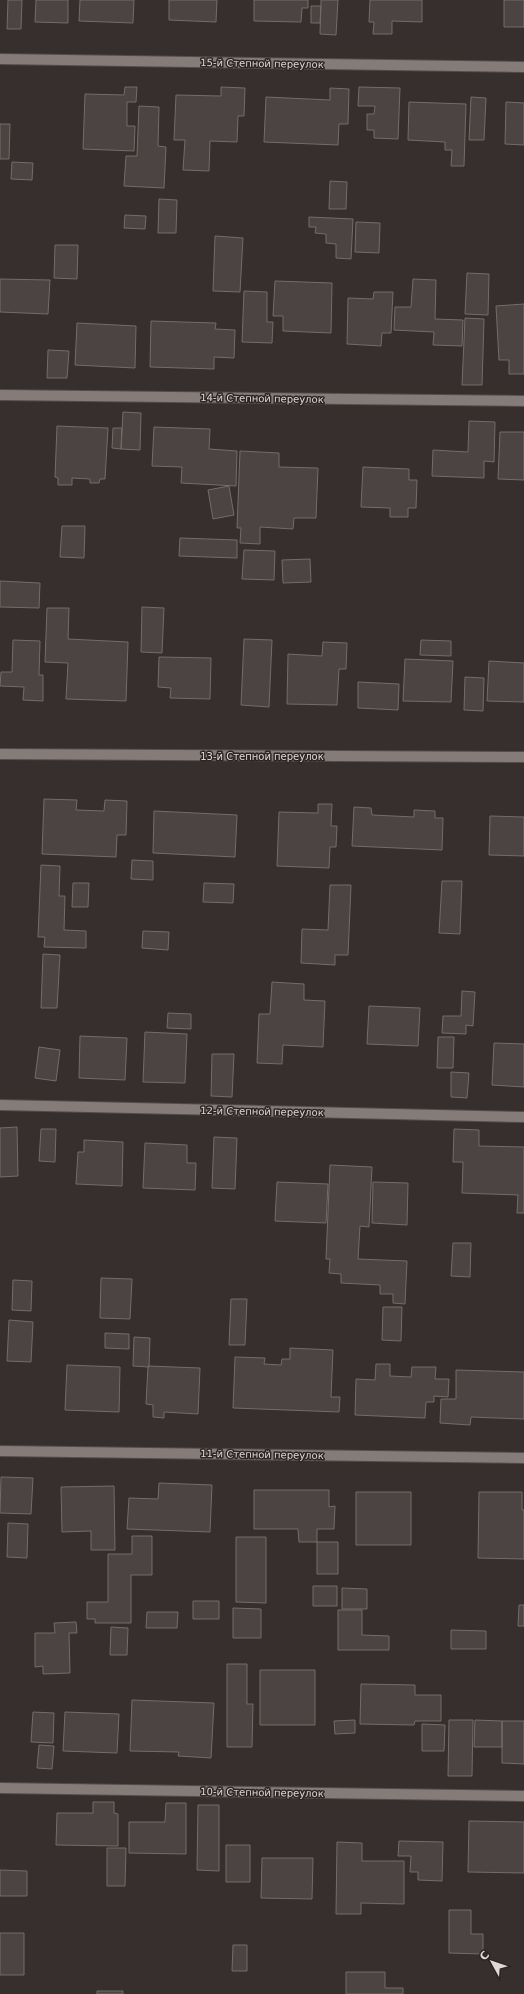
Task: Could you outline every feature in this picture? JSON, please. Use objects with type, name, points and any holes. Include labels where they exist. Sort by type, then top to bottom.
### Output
[{"type":"street","name":"15-й Степной переулок","points":[[0,59],[524,67]]},
{"type":"street","name":"14-й Степной переулок","points":[[0,395],[524,401]]},
{"type":"street","name":"13-й Степной переулок","points":[[0,754],[524,757]]},
{"type":"street","name":"12-й Степной переулок","points":[[0,1105],[524,1117]]},
{"type":"street","name":"11-й Степной переулок","points":[[0,1451],[524,1458]]},
{"type":"street","name":"10-й Степной переулок","points":[[0,1788],[524,1796]]},
{"type":"building","points":[[8,0],[22,0],[21,29],[7,29]]},
{"type":"building","points":[[36,0],[68,0],[68,23],[35,22]]},
{"type":"building","points":[[80,0],[134,0],[133,23],[79,21]]},
{"type":"building","points":[[169,0],[217,0],[216,22],[169,20]]},
{"type":"building","points":[[254,0],[308,0],[308,8],[302,8],[301,22],[254,21]]},
{"type":"building","points":[[321,0],[338,0],[336,35],[320,34]]},
{"type":"building","points":[[370,0],[422,0],[422,22],[392,21],[392,34],[373,34],[374,22],[369,22]]},
{"type":"building","points":[[504,0],[524,0],[524,27],[504,27]]},
{"type":"building","points":[[311,6],[321,6],[320,23],[311,23]]},
{"type":"building","points":[[125,87],[137,87],[136,102],[127,102],[127,126],[135,126],[134,151],[83,149],[85,94],[124,95]]},
{"type":"building","points":[[221,87],[245,88],[244,116],[238,116],[237,142],[210,141],[209,171],[183,170],[185,140],[174,140],[176,95],[221,96]]},
{"type":"building","points":[[359,87],[400,88],[398,139],[374,138],[374,130],[367,130],[367,114],[374,114],[375,106],[358,106]]},
{"type":"building","points":[[330,88],[349,89],[348,124],[339,124],[338,145],[264,142],[266,97],[330,100]]},
{"type":"building","points":[[471,97],[486,98],[484,140],[469,140]]},
{"type":"building","points":[[409,102],[466,104],[464,166],[451,166],[452,150],[445,150],[445,142],[408,140]]},
{"type":"building","points":[[506,102],[524,103],[524,145],[505,144]]},
{"type":"building","points":[[139,106],[159,107],[158,146],[166,147],[164,188],[124,186],[126,156],[137,156]]},
{"type":"building","points":[[0,124],[10,124],[9,159],[0,159]]},
{"type":"building","points":[[12,162],[33,163],[32,180],[11,179]]},
{"type":"building","points":[[330,181],[347,182],[346,209],[329,209]]},
{"type":"building","points":[[159,199],[177,200],[176,233],[158,233]]},
{"type":"building","points":[[125,215],[146,216],[145,229],[124,228]]},
{"type":"building","points":[[309,217],[353,219],[351,259],[336,258],[336,244],[326,243],[326,234],[315,233],[316,227],[309,227]]},
{"type":"building","points":[[356,222],[380,223],[379,253],[355,252]]},
{"type":"building","points":[[215,236],[243,238],[240,292],[213,291]]},
{"type":"building","points":[[55,245],[78,245],[77,279],[54,278]]},
{"type":"building","points":[[467,273],[489,274],[488,315],[465,314]]},
{"type":"building","points":[[0,279],[50,280],[48,314],[0,312]]},
{"type":"building","points":[[413,279],[436,280],[435,319],[463,320],[462,346],[433,345],[434,332],[394,330],[395,307],[411,307]]},
{"type":"building","points":[[275,281],[332,283],[331,333],[283,331],[283,316],[273,316]]},
{"type":"building","points":[[244,291],[267,292],[267,322],[273,322],[272,343],[242,342]]},
{"type":"building","points":[[374,292],[393,292],[391,333],[382,333],[381,346],[347,344],[348,298],[373,299]]},
{"type":"building","points":[[524,304],[524,374],[509,374],[509,360],[499,360],[496,306]]},
{"type":"building","points":[[465,318],[484,319],[482,385],[462,385]]},
{"type":"building","points":[[151,321],[216,323],[215,329],[235,330],[234,358],[214,357],[214,369],[150,367]]},
{"type":"building","points":[[77,323],[136,326],[135,368],[75,365]]},
{"type":"building","points":[[48,350],[69,351],[67,378],[47,378]]},
{"type":"building","points":[[123,412],[141,413],[140,450],[121,449]]},
{"type":"building","points":[[469,421],[495,422],[494,462],[484,461],[484,478],[432,476],[433,450],[468,452]]},
{"type":"building","points":[[57,426],[108,428],[105,479],[100,479],[99,483],[90,483],[90,479],[72,478],[72,485],[58,485],[58,478],[55,477]]},
{"type":"building","points":[[154,427],[210,429],[209,449],[237,451],[236,486],[181,483],[182,467],[152,466]]},
{"type":"building","points":[[113,428],[122,428],[121,449],[112,448]]},
{"type":"building","points":[[500,432],[524,432],[524,480],[498,479]]},
{"type":"building","points":[[240,451],[279,453],[279,467],[318,468],[316,518],[294,518],[293,529],[260,527],[260,544],[240,543],[241,528],[237,528]]},
{"type":"building","points":[[363,467],[409,469],[409,480],[417,480],[416,508],[408,508],[408,517],[390,517],[390,508],[361,507]]},
{"type":"building","points":[[229,486],[234,515],[213,519],[208,490]]},
{"type":"building","points":[[62,526],[85,526],[84,558],[60,557]]},
{"type":"building","points":[[180,538],[237,540],[237,558],[179,556]]},
{"type":"building","points":[[244,550],[275,551],[274,580],[242,579]]},
{"type":"building","points":[[310,559],[311,582],[283,583],[282,560]]},
{"type":"building","points":[[0,581],[40,583],[39,608],[0,607]]},
{"type":"building","points":[[142,607],[164,608],[162,653],[141,652]]},
{"type":"building","points":[[47,608],[69,608],[68,639],[128,642],[126,701],[66,699],[68,663],[45,662]]},
{"type":"building","points":[[244,639],[272,640],[269,707],[241,705]]},
{"type":"building","points":[[13,640],[40,641],[39,675],[43,675],[43,701],[23,700],[24,687],[0,686],[1,672],[12,672]]},
{"type":"building","points":[[421,640],[451,641],[451,656],[420,655]]},
{"type":"building","points":[[323,642],[347,643],[346,669],[339,669],[337,705],[287,704],[288,654],[322,656]]},
{"type":"building","points":[[159,657],[211,658],[210,699],[170,698],[171,688],[158,687]]},
{"type":"building","points":[[405,659],[453,661],[451,702],[403,701]]},
{"type":"building","points":[[489,661],[524,663],[524,702],[487,701]]},
{"type":"building","points":[[465,677],[484,678],[483,711],[464,710]]},
{"type":"building","points":[[358,682],[399,684],[398,710],[358,708]]},
{"type":"building","points":[[44,799],[77,800],[76,810],[104,811],[105,800],[127,801],[126,835],[117,835],[116,857],[42,854]]},
{"type":"building","points":[[318,804],[332,804],[331,826],[337,826],[336,847],[330,847],[329,868],[277,866],[279,812],[318,813]]},
{"type":"building","points":[[354,807],[371,808],[372,815],[414,817],[414,810],[435,811],[435,818],[443,818],[442,850],[352,846]]},
{"type":"building","points":[[154,811],[237,815],[235,857],[153,853]]},
{"type":"building","points":[[490,816],[524,817],[524,856],[489,855]]},
{"type":"building","points":[[132,860],[153,861],[153,880],[131,879]]},
{"type":"building","points":[[41,865],[60,866],[59,896],[65,896],[64,930],[86,931],[86,948],[44,947],[45,937],[38,937]]},
{"type":"building","points":[[442,881],[462,881],[460,934],[439,933]]},
{"type":"building","points":[[73,883],[89,883],[88,907],[72,907]]},
{"type":"building","points":[[204,883],[234,884],[233,903],[203,902]]},
{"type":"building","points":[[330,885],[351,885],[348,955],[335,955],[335,965],[301,963],[302,929],[328,930]]},
{"type":"building","points":[[143,931],[169,932],[168,950],[142,948]]},
{"type":"building","points":[[43,954],[60,955],[57,1008],[41,1008]]},
{"type":"building","points":[[272,982],[304,984],[304,1000],[325,1001],[323,1047],[283,1045],[282,1064],[257,1063],[259,1014],[270,1014]]},
{"type":"building","points":[[462,991],[475,992],[473,1026],[466,1025],[466,1034],[442,1033],[443,1016],[461,1016]]},
{"type":"building","points":[[369,1006],[420,1008],[418,1046],[367,1044]]},
{"type":"building","points":[[168,1013],[191,1014],[191,1029],[167,1028]]},
{"type":"building","points":[[145,1032],[187,1034],[185,1083],[143,1082]]},
{"type":"building","points":[[80,1036],[127,1038],[125,1080],[79,1078]]},
{"type":"building","points":[[438,1037],[454,1037],[453,1068],[437,1068]]},
{"type":"building","points":[[494,1043],[524,1044],[524,1087],[492,1085]]},
{"type":"building","points":[[39,1047],[60,1050],[56,1081],[35,1078]]},
{"type":"building","points":[[212,1054],[234,1054],[232,1097],[211,1096]]},
{"type":"building","points":[[451,1072],[469,1073],[467,1098],[451,1097]]},
{"type":"building","points":[[17,1127],[18,1176],[0,1177],[0,1128]]},
{"type":"building","points":[[41,1129],[56,1129],[55,1162],[39,1161]]},
{"type":"building","points":[[454,1129],[479,1130],[479,1146],[524,1147],[524,1213],[517,1213],[518,1195],[462,1193],[463,1162],[453,1162]]},
{"type":"building","points":[[214,1137],[237,1138],[235,1189],[212,1188]]},
{"type":"building","points":[[84,1140],[123,1142],[122,1186],[76,1184],[78,1152],[84,1152]]},
{"type":"building","points":[[145,1143],[187,1145],[187,1163],[196,1163],[195,1190],[143,1188]]},
{"type":"building","points":[[330,1165],[372,1167],[369,1227],[360,1226],[358,1259],[407,1261],[405,1304],[393,1303],[393,1294],[380,1294],[380,1285],[341,1283],[341,1274],[329,1273],[330,1259],[326,1259]]},
{"type":"building","points":[[277,1182],[328,1184],[326,1223],[275,1221]]},
{"type":"building","points":[[373,1182],[408,1183],[407,1225],[372,1223]]},
{"type":"building","points":[[453,1243],[471,1243],[470,1277],[451,1276]]},
{"type":"building","points":[[101,1278],[132,1279],[130,1319],[100,1318]]},
{"type":"building","points":[[13,1280],[32,1281],[31,1311],[12,1310]]},
{"type":"building","points":[[231,1299],[247,1299],[245,1345],[229,1345]]},
{"type":"building","points":[[383,1307],[402,1307],[401,1341],[382,1340]]},
{"type":"building","points":[[9,1320],[33,1322],[31,1362],[7,1361]]},
{"type":"building","points":[[105,1333],[129,1334],[129,1349],[105,1348]]},
{"type":"building","points":[[134,1337],[150,1338],[149,1367],[133,1366]]},
{"type":"building","points":[[290,1348],[333,1350],[331,1397],[340,1397],[339,1412],[233,1408],[235,1357],[265,1358],[264,1364],[281,1365],[282,1359],[290,1359]]},
{"type":"building","points":[[376,1364],[390,1364],[390,1376],[411,1377],[412,1367],[436,1367],[435,1379],[449,1379],[448,1397],[434,1396],[434,1402],[426,1402],[425,1418],[355,1415],[356,1379],[375,1380]]},
{"type":"building","points":[[67,1365],[120,1367],[119,1412],[65,1410]]},
{"type":"building","points":[[148,1366],[200,1368],[198,1414],[164,1412],[164,1418],[153,1417],[153,1405],[146,1404]]},
{"type":"building","points":[[456,1370],[524,1372],[524,1419],[471,1417],[470,1425],[440,1423],[441,1399],[456,1399]]},
{"type":"building","points":[[1,1477],[33,1478],[31,1514],[0,1513]]},
{"type":"building","points":[[159,1483],[212,1485],[210,1532],[127,1529],[129,1498],[158,1499]]},
{"type":"building","points":[[114,1486],[115,1550],[91,1550],[91,1531],[62,1532],[61,1487]]},
{"type":"building","points":[[254,1490],[329,1490],[329,1507],[335,1506],[334,1529],[317,1529],[317,1542],[299,1542],[298,1529],[254,1529]]},
{"type":"building","points":[[356,1492],[411,1492],[411,1545],[356,1545]]},
{"type":"building","points":[[479,1492],[522,1492],[522,1510],[524,1510],[524,1559],[478,1558]]},
{"type":"building","points":[[8,1523],[28,1524],[27,1558],[7,1557]]},
{"type":"building","points":[[132,1536],[152,1536],[152,1575],[131,1575],[131,1623],[95,1623],[95,1619],[87,1619],[87,1602],[108,1602],[108,1554],[132,1554]]},
{"type":"building","points":[[236,1537],[266,1537],[266,1603],[236,1602]]},
{"type":"building","points":[[317,1542],[338,1542],[338,1574],[317,1574]]},
{"type":"building","points":[[313,1586],[337,1586],[337,1606],[313,1606]]},
{"type":"building","points":[[342,1588],[367,1589],[367,1609],[342,1609]]},
{"type":"building","points":[[193,1601],[219,1601],[219,1619],[193,1619]]},
{"type":"building","points":[[519,1605],[524,1605],[524,1626],[518,1626]]},
{"type":"building","points":[[233,1608],[261,1609],[261,1638],[233,1638]]},
{"type":"building","points":[[338,1610],[362,1610],[362,1635],[389,1636],[389,1650],[338,1650]]},
{"type":"building","points":[[147,1612],[178,1612],[177,1628],[146,1628]]},
{"type":"building","points":[[76,1622],[77,1633],[69,1633],[70,1673],[43,1674],[43,1666],[35,1667],[35,1633],[55,1633],[54,1623]]},
{"type":"building","points":[[111,1627],[128,1628],[127,1655],[110,1655]]},
{"type":"building","points":[[451,1630],[486,1631],[486,1649],[451,1649]]},
{"type":"building","points":[[227,1664],[247,1664],[247,1704],[253,1704],[252,1747],[227,1747]]},
{"type":"building","points":[[260,1670],[315,1670],[315,1725],[260,1725]]},
{"type":"building","points":[[361,1684],[415,1685],[415,1695],[441,1695],[441,1721],[415,1721],[414,1725],[360,1724]]},
{"type":"building","points":[[132,1700],[214,1703],[211,1758],[178,1756],[179,1752],[130,1751]]},
{"type":"building","points":[[33,1712],[54,1713],[53,1743],[31,1742]]},
{"type":"building","points":[[65,1712],[119,1714],[117,1753],[63,1751]]},
{"type":"building","points":[[355,1720],[355,1733],[335,1734],[334,1721]]},
{"type":"building","points":[[449,1720],[473,1720],[472,1776],[448,1776]]},
{"type":"building","points":[[475,1720],[502,1721],[502,1747],[474,1747]]},
{"type":"building","points":[[502,1721],[524,1721],[524,1764],[502,1763]]},
{"type":"building","points":[[422,1724],[445,1725],[444,1751],[422,1751]]},
{"type":"building","points":[[39,1745],[54,1746],[52,1769],[37,1768]]},
{"type":"building","points":[[93,1802],[114,1802],[114,1813],[118,1814],[118,1846],[56,1845],[57,1813],[93,1813]]},
{"type":"building","points":[[166,1803],[186,1803],[186,1854],[129,1853],[129,1822],[165,1822]]},
{"type":"building","points":[[198,1805],[219,1805],[219,1871],[197,1870]]},
{"type":"building","points":[[469,1821],[524,1822],[524,1873],[468,1872]]},
{"type":"building","points":[[399,1841],[443,1842],[442,1881],[418,1880],[418,1872],[410,1872],[411,1856],[398,1856]]},
{"type":"building","points":[[337,1842],[362,1843],[362,1861],[404,1861],[404,1904],[361,1903],[361,1914],[336,1914]]},
{"type":"building","points":[[226,1845],[250,1845],[250,1882],[226,1882]]},
{"type":"building","points":[[107,1848],[126,1848],[125,1886],[107,1886]]},
{"type":"building","points":[[262,1858],[313,1858],[312,1899],[261,1898]]},
{"type":"building","points":[[0,1870],[27,1871],[27,1896],[0,1896]]},
{"type":"building","points":[[449,1910],[471,1910],[471,1934],[483,1934],[483,1954],[449,1953]]},
{"type":"building","points":[[0,1933],[24,1933],[24,1975],[0,1975]]},
{"type":"building","points":[[233,1945],[247,1945],[247,1971],[232,1971]]},
{"type":"building","points":[[346,1972],[385,1972],[385,1988],[403,1988],[403,1994],[346,1994]]},
{"type":"building","points":[[97,1991],[123,1991],[123,1994],[97,1994]]}]
